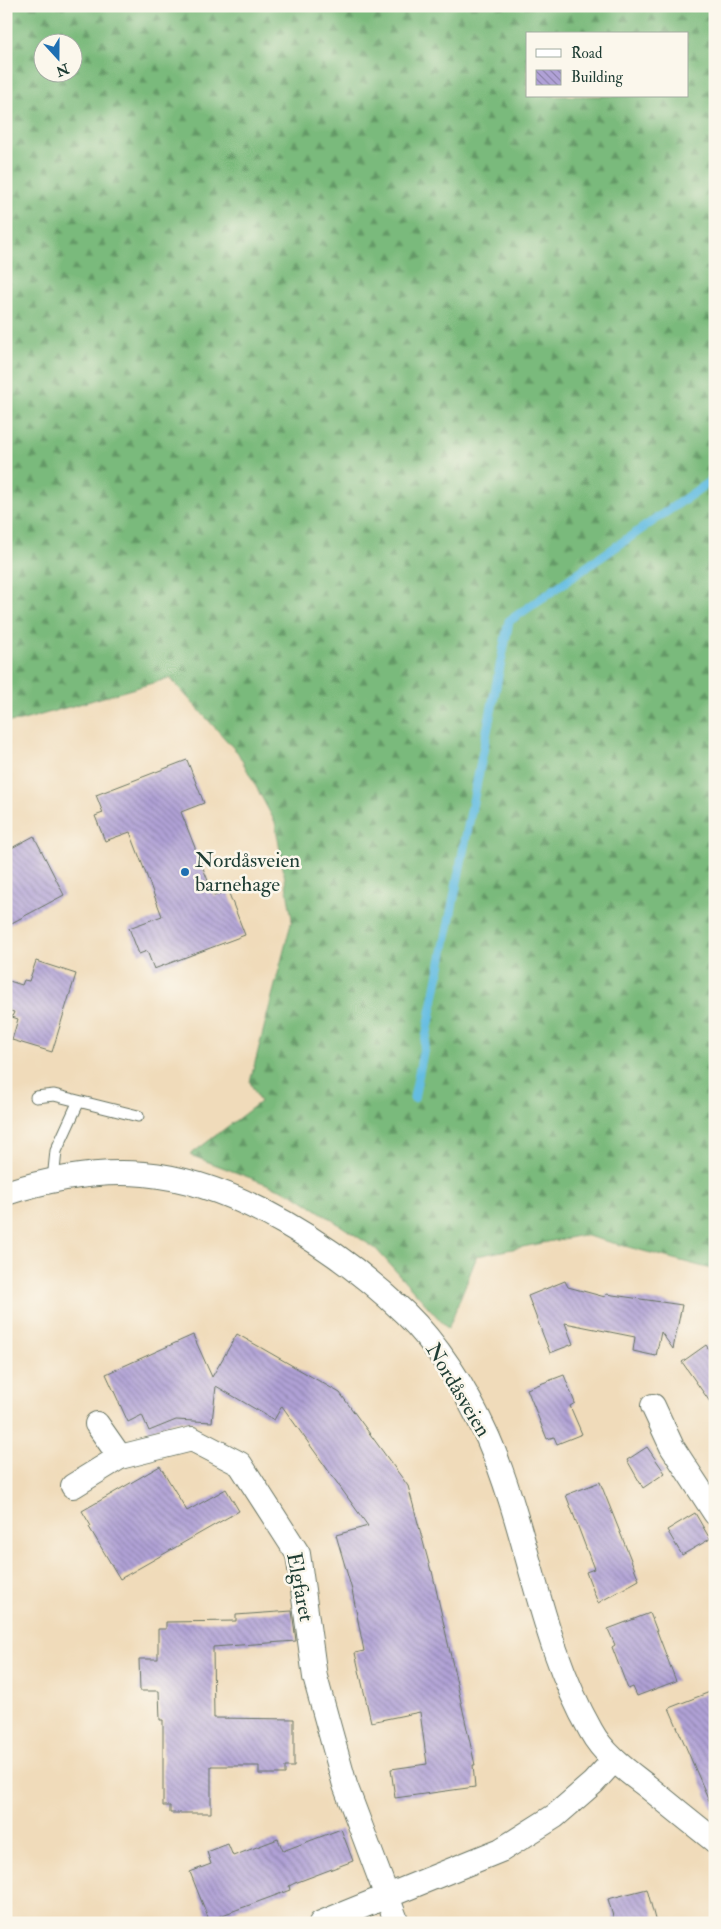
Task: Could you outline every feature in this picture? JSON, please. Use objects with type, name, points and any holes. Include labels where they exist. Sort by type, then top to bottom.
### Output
[{"type":"street","name":"Nordåsveien","points":[[6,1193],[53,1180],[76,1176],[144,1174],[189,1183],[232,1197],[275,1217],[318,1244],[362,1276],[406,1314],[439,1353],[487,1436],[504,1480],[539,1605],[560,1663],[592,1734],[614,1760],[715,1841]]},
{"type":"street","points":[[653,1406],[672,1447],[715,1514]]},
{"type":"street","points":[[97,1424],[120,1457]]},
{"type":"street","name":"Elgfaret","points":[[73,1486],[120,1457],[192,1439],[240,1464],[298,1554],[315,1677],[345,1785],[388,1897],[396,1923]]},
{"type":"street","points":[[321,1923],[501,1850],[555,1816],[593,1783],[614,1760]]},
{"type":"lane","points":[[36,1097],[54,1095],[78,1103],[138,1116]]},
{"type":"lane","points":[[53,1180],[56,1151],[78,1103]]},
{"type":"green space","points":[[6,6],[715,6],[715,1270],[583,1235],[477,1256],[448,1329],[376,1249],[293,1194],[190,1155],[260,1102],[250,1082],[292,919],[275,822],[238,753],[170,678],[20,721],[6,722]]},
{"type":"building","points":[[187,760],[204,803],[181,812],[214,896],[228,891],[245,935],[154,969],[147,951],[139,954],[129,928],[162,916],[130,832],[105,841],[95,816],[103,813],[96,795]]},
{"type":"building","points":[[34,836],[64,895],[6,926],[6,851]]},
{"type":"building","points":[[36,961],[76,974],[52,1052],[12,1040],[18,1019],[12,1017],[14,1012],[6,1010],[6,980],[22,985],[24,980],[29,981]]},
{"type":"building","points":[[565,1281],[568,1287],[605,1297],[606,1294],[682,1305],[673,1349],[661,1332],[656,1356],[633,1351],[635,1337],[565,1323],[573,1344],[550,1353],[528,1296]]},
{"type":"building","points":[[237,1334],[340,1393],[408,1486],[432,1571],[475,1765],[473,1765],[475,1787],[395,1798],[391,1769],[427,1764],[420,1712],[371,1722],[355,1653],[364,1651],[352,1590],[336,1535],[368,1526],[282,1406],[274,1420],[216,1386],[212,1422],[176,1420],[149,1431],[142,1415],[128,1422],[106,1374],[193,1335],[212,1377]]},
{"type":"building","points":[[706,1345],[715,1358],[715,1409],[682,1362]]},
{"type":"building","points":[[564,1375],[575,1403],[570,1406],[582,1434],[557,1444],[554,1437],[547,1439],[527,1389]]},
{"type":"building","points":[[647,1447],[665,1473],[643,1488],[627,1460]]},
{"type":"building","points":[[160,1466],[187,1511],[226,1489],[239,1511],[120,1579],[89,1527],[91,1526],[82,1511]]},
{"type":"building","points":[[600,1482],[639,1580],[598,1603],[586,1572],[594,1569],[566,1495]]},
{"type":"building","points":[[695,1513],[710,1539],[682,1555],[667,1530]]},
{"type":"building","points":[[292,1611],[296,1641],[213,1647],[214,1718],[294,1719],[294,1767],[285,1767],[285,1774],[259,1774],[259,1766],[211,1766],[211,1813],[170,1813],[170,1806],[163,1806],[163,1720],[160,1720],[159,1691],[140,1691],[139,1659],[158,1659],[158,1629],[166,1629],[166,1622],[236,1621],[236,1615]]},
{"type":"building","points":[[650,1613],[676,1681],[637,1696],[633,1687],[628,1689],[612,1647],[615,1645],[608,1629]]},
{"type":"building","points":[[715,1690],[715,1812],[714,1812],[669,1708]]},
{"type":"building","points":[[341,1829],[353,1861],[295,1883],[289,1886],[290,1890],[209,1920],[190,1872],[211,1864],[207,1852],[228,1844],[233,1856],[278,1839],[283,1851]]},
{"type":"building","points":[[647,1889],[656,1923],[615,1923],[608,1899]]},
{"type":"waterway","points":[[414,1098],[509,621],[715,478]]},
{"type":"place","name":"Nordåsveien barnehage","points":[[185,872]]}]
